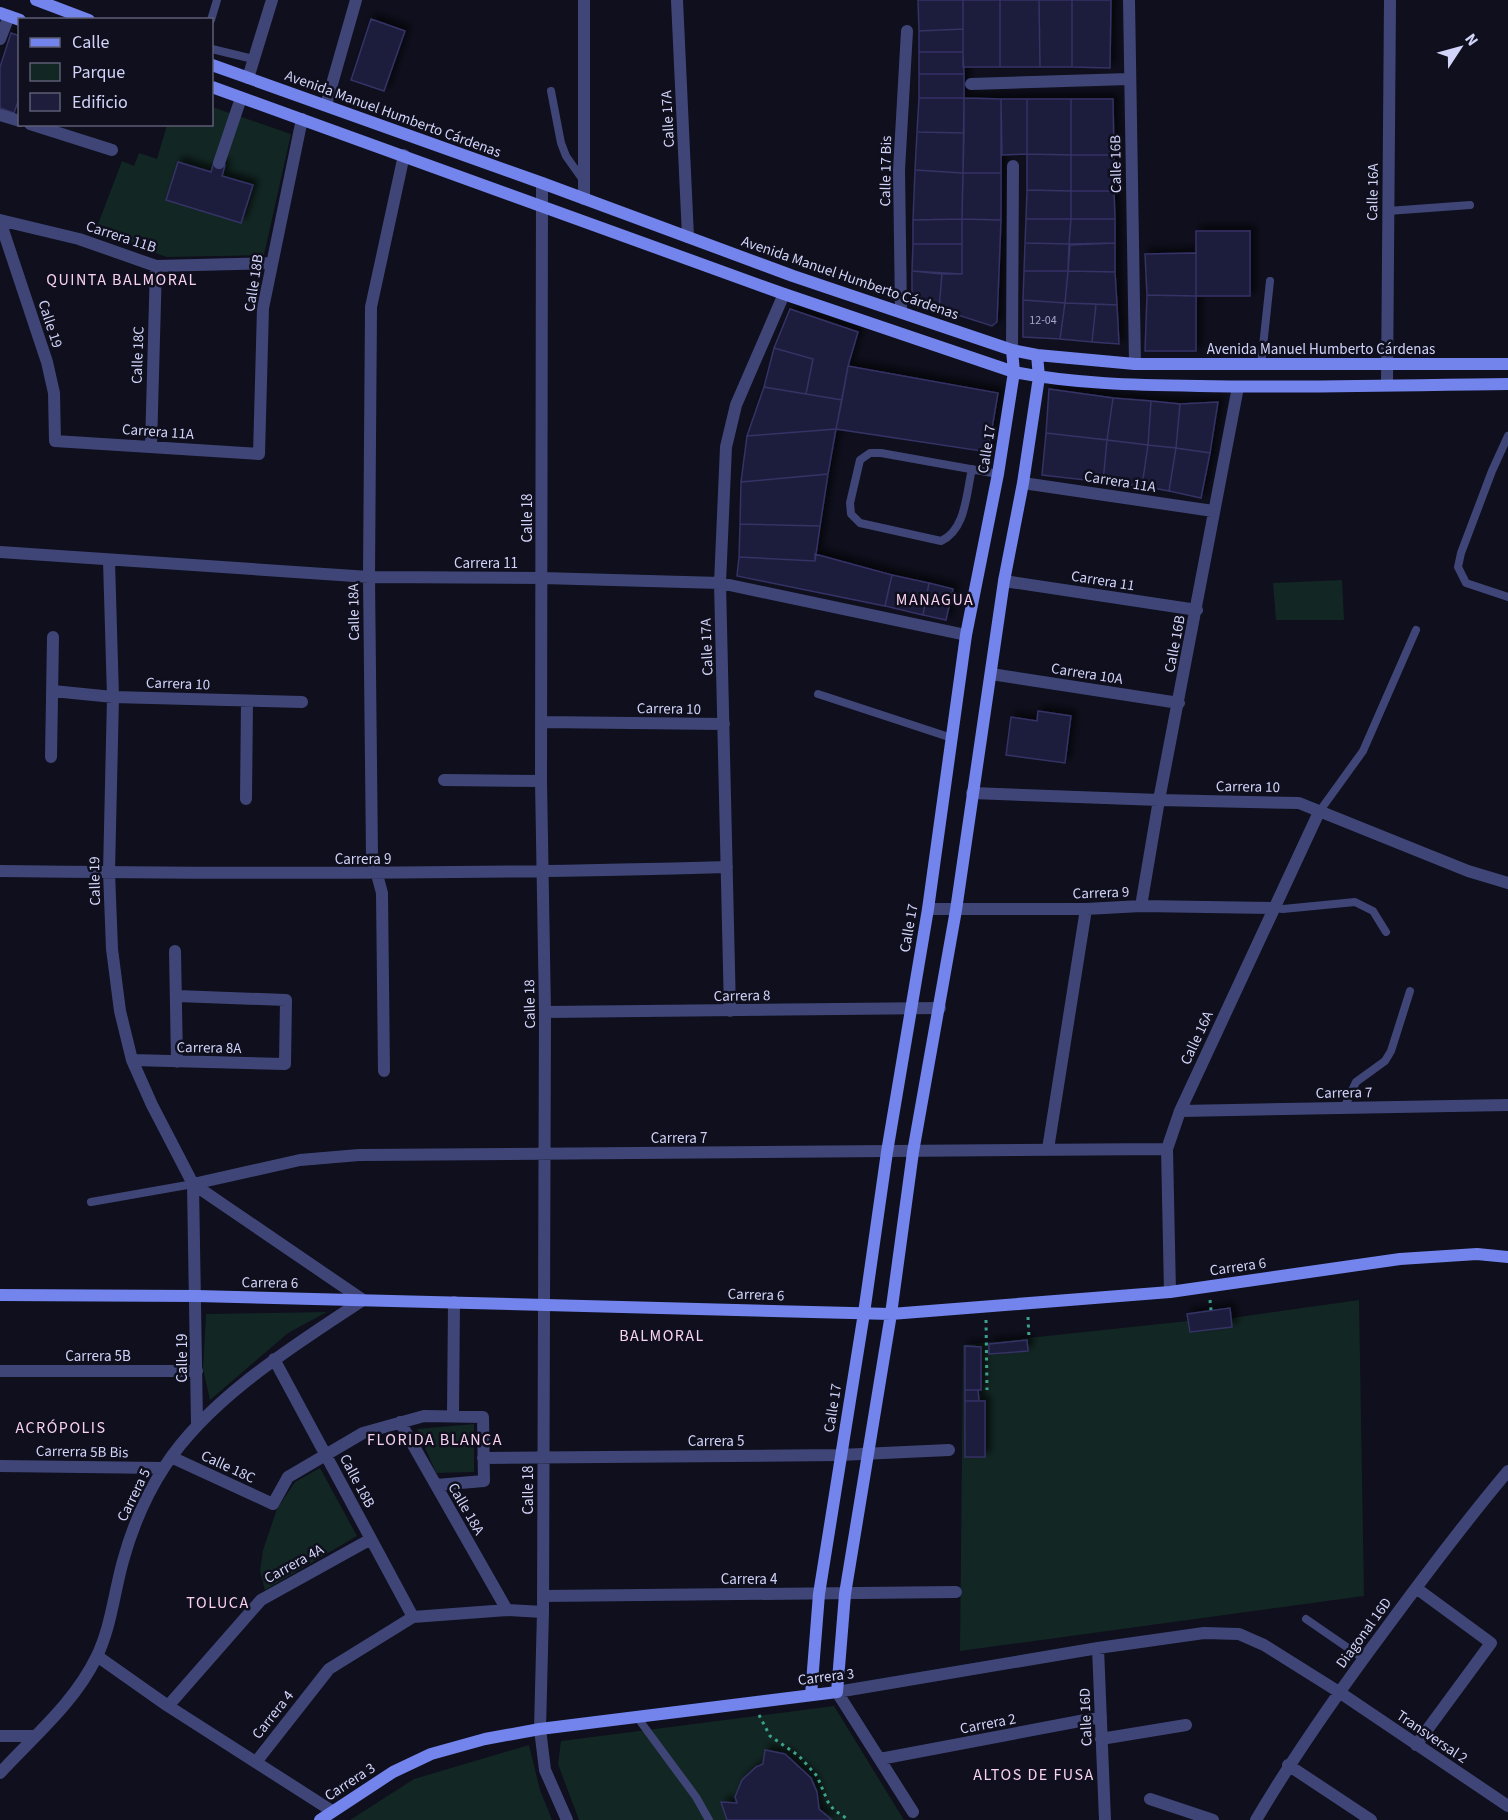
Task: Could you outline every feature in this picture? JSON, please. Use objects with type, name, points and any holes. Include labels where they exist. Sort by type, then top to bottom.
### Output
[{"type":"street","points":[[36,0],[84,18]]},
{"type":"street","points":[[248,78],[272,0]]},
{"type":"street","points":[[326,105],[356,0]]},
{"type":"street","points":[[584,0],[584,199]]},
{"type":"street","name":"Calle 17A","points":[[677,0],[688,237]]},
{"type":"street","name":"Calle 16B","points":[[1129,0],[1135,364]]},
{"type":"street","name":"Calle 16A","points":[[1387,385],[1390,0]]},
{"type":"street","points":[[0,39],[10,16]]},
{"type":"street","name":"Calle 17 Bis","points":[[901,311],[899,170],[907,31]]},
{"type":"street","name":"Avenida Manuel Humberto Cárdenas","points":[[213,65],[793,276],[1012,350],[1037,355],[1135,364],[1508,364]]},
{"type":"street","points":[[971,84],[1129,80]]},
{"type":"street","points":[[213,87],[784,294],[1014,372],[1039,377],[1133,385],[1238,387],[1508,384]]},
{"type":"street","points":[[219,163],[240,98]]},
{"type":"street","points":[[0,115],[18,120]]},
{"type":"street","name":"Calle 18B","points":[[259,454],[263,308],[302,119]]},
{"type":"street","points":[[36,126],[112,150]]},
{"type":"street","name":"Calle 18A","points":[[384,1071],[382,893],[372,856],[369,577],[371,307],[404,155]]},
{"type":"street","name":"Calle 17","points":[[811,1695],[819,1594],[840,1455],[910,1008],[928,909],[966,635],[998,474],[1014,372],[1012,350],[1013,166]]},
{"type":"street","name":"Calle 18","points":[[542,183],[541,872],[545,1012],[545,1153],[543,1612],[540,1729],[545,1770],[567,1820]]},
{"type":"street","name":"Carrera 11B","points":[[0,220],[79,239],[156,266],[271,263]]},
{"type":"street","name":"Calle 19","points":[[0,220],[47,362],[54,393],[55,441]]},
{"type":"street","name":"Calle 18C","points":[[151,446],[156,266]]},
{"type":"street","name":"Calle 17A","points":[[730,1011],[720,583],[726,447],[730,425],[743,385],[784,294]]},
{"type":"street","points":[[913,1812],[837,1692],[845,1594],[891,1314],[913,1152],[956,910],[1004,581],[1023,483],[1039,377],[1037,355]]},
{"type":"street","name":"Calle 16B","points":[[1141,906],[1238,387]]},
{"type":"street","name":"Carrera 11A","points":[[55,441],[259,454]]},
{"type":"street","name":"Carrera 11A","points":[[1023,483],[1213,512]]},
{"type":"street","name":"Carrera 11","points":[[0,552],[369,577],[542,578],[720,583],[966,635]]},
{"type":"street","name":"Calle 19","points":[[108,561],[112,697],[109,872],[112,949],[120,1011],[132,1060],[152,1105],[193,1184],[197,1296],[197,1424]]},
{"type":"street","name":"Carrera 11","points":[[1004,581],[1197,610]]},
{"type":"street","points":[[51,757],[53,637]]},
{"type":"street","name":"Carrera 10A","points":[[990,674],[1179,703]]},
{"type":"street","name":"Carrera 10","points":[[53,691],[112,697],[302,702]]},
{"type":"street","points":[[246,799],[247,701]]},
{"type":"street","name":"Carrera 10","points":[[541,722],[724,724]]},
{"type":"street","points":[[444,780],[541,781]]},
{"type":"street","name":"Carrera 10","points":[[972,793],[1299,803],[1468,871],[1508,883]]},
{"type":"street","name":"Calle 16A","points":[[1170,1292],[1167,1149],[1180,1111],[1319,812]]},
{"type":"street","name":"Carrera 9","points":[[0,871],[377,874],[727,867]]},
{"type":"street","name":"Carrera 9","points":[[928,909],[1086,909],[1141,906],[1274,908]]},
{"type":"street","points":[[1048,1149],[1086,909]]},
{"type":"street","points":[[175,951],[177,1062]]},
{"type":"street","name":"Carrera 8A","points":[[132,1060],[285,1064],[286,1000],[177,996]]},
{"type":"street","name":"Carrera 8","points":[[545,1012],[940,1008]]},
{"type":"street","name":"Carrera 7","points":[[1180,1111],[1508,1106]]},
{"type":"street","name":"Carrera 7","points":[[193,1184],[300,1160],[358,1155],[1167,1149]]},
{"type":"street","name":"Calle 19","points":[[193,1184],[363,1300]]},
{"type":"street","name":"Carrera 6","points":[[0,1295],[197,1296],[891,1314],[1170,1292],[1400,1259],[1477,1254],[1508,1257]]},
{"type":"street","name":"Carrera 5","points":[[33,1737],[83,1683],[97,1656],[137,1516],[171,1457],[197,1424],[274,1359],[363,1300]]},
{"type":"street","points":[[453,1415],[454,1302]]},
{"type":"street","name":"Calle 18B","points":[[274,1359],[413,1617]]},
{"type":"street","name":"Carrera 5B","points":[[0,1371],[197,1371]]},
{"type":"street","points":[[325,1454],[363,1433],[424,1416],[483,1417],[484,1481],[436,1485]]},
{"type":"street","name":"Calle 18A","points":[[400,1422],[507,1610]]},
{"type":"street","name":"Carrera 5","points":[[483,1458],[868,1455],[949,1450]]},
{"type":"street","name":"Calle 18C","points":[[171,1457],[273,1504],[288,1477],[325,1454]]},
{"type":"street","name":"Carrerra 5B Bis","points":[[0,1466],[163,1468]]},
{"type":"street","name":"Diagonal 16D","points":[[1256,1820],[1288,1765],[1339,1692],[1416,1588],[1508,1471]]},
{"type":"street","name":"Carrera 4A","points":[[168,1706],[261,1600],[370,1539]]},
{"type":"street","points":[[1416,1588],[1491,1643],[1416,1745]]},
{"type":"street","name":"Carrera 4","points":[[543,1596],[956,1592]]},
{"type":"street","name":"Carrera 4","points":[[256,1762],[329,1669],[413,1617],[507,1610],[543,1612]]},
{"type":"street","name":"Carrera 3","points":[[320,1820],[393,1772],[431,1754],[485,1739],[540,1729],[837,1692],[1098,1648],[1204,1633],[1239,1634],[1264,1645],[1339,1692]]},
{"type":"street","name":"Calle 16D","points":[[1098,1648],[1105,1820]]},
{"type":"street","points":[[97,1656],[168,1706],[332,1811]]},
{"type":"street","name":"Transversal 2","points":[[1339,1692],[1508,1806]]},
{"type":"street","name":"Carrera 2","points":[[880,1759],[1101,1718]]},
{"type":"street","points":[[1101,1739],[1186,1725]]},
{"type":"street","points":[[0,1736],[33,1737]]},
{"type":"street","points":[[0,1773],[33,1737]]},
{"type":"street","points":[[1288,1765],[1371,1820]]},
{"type":"street","points":[[1150,1799],[1214,1820]]},
{"type":"lane","points":[[212,18],[217,0]]},
{"type":"lane","points":[[213,49],[253,59]]},
{"type":"lane","points":[[551,91],[566,156],[584,181]]},
{"type":"lane","points":[[1388,211],[1470,205]]},
{"type":"lane","points":[[1261,365],[1270,281]]},
{"type":"lane","points":[[1508,436],[1492,471],[1461,553],[1458,567],[1466,583],[1508,597]]},
{"type":"lane","points":[[972,469],[958,527],[951,537],[941,541],[860,523],[851,514],[850,503],[860,460],[870,453],[881,453],[972,469],[998,474]]},
{"type":"lane","points":[[1319,812],[1363,751],[1416,630]]},
{"type":"lane","points":[[818,694],[952,738]]},
{"type":"lane","points":[[1274,908],[1355,902],[1373,911],[1386,932]]},
{"type":"lane","points":[[1344,1108],[1356,1082],[1385,1061],[1391,1051],[1410,991]]},
{"type":"lane","points":[[91,1202],[193,1184]]},
{"type":"lane","points":[[1306,1619],[1364,1659]]},
{"type":"lane","points":[[637,1717],[696,1797],[709,1820]]},
{"type":"path","points":[[1028,1303],[1029,1338]]},
{"type":"path","points":[[985,1306],[987,1390]]},
{"type":"path","points":[[758,1701],[759,1716],[770,1736],[799,1756],[817,1776],[834,1810],[849,1820]]},
{"type":"green space","points":[[213,107],[291,134],[264,255],[167,257],[95,232],[122,161],[134,166],[139,153],[157,159],[167,126],[213,126]]},
{"type":"green space","points":[[1342,580],[1344,620],[1276,620],[1273,583]]},
{"type":"green space","points":[[1359,1300],[1364,1596],[960,1651],[963,1345],[1188,1321],[1187,1314],[1230,1308],[1232,1318]]},
{"type":"green space","points":[[327,1312],[288,1333],[210,1400],[203,1369],[206,1314]]},
{"type":"green space","points":[[474,1424],[474,1472],[436,1473],[417,1429]]},
{"type":"green space","points":[[320,1468],[357,1536],[265,1590],[260,1571],[263,1550],[277,1509],[295,1482]]},
{"type":"green space","points":[[834,1706],[904,1820],[579,1820],[558,1764],[561,1741]]},
{"type":"green space","points":[[529,1745],[540,1790],[552,1820],[350,1820],[414,1779]]},
{"type":"building","points":[[918,0],[963,0],[963,29],[919,31]]},
{"type":"building","points":[[963,0],[1000,0],[1000,67],[963,67]]},
{"type":"building","points":[[1000,0],[1039,0],[1040,67],[1000,67]]},
{"type":"building","points":[[1039,0],[1072,0],[1072,67],[1040,67]]},
{"type":"building","points":[[1072,0],[1111,0],[1110,68],[1072,67]]},
{"type":"building","points":[[371,19],[405,31],[384,91],[351,80]]},
{"type":"building","points":[[963,29],[963,52],[919,52],[919,31]]},
{"type":"building","points":[[11,33],[18,35],[18,102],[14,113],[0,108],[0,67]]},
{"type":"building","points":[[919,52],[963,52],[964,74],[919,74]]},
{"type":"building","points":[[919,74],[964,74],[964,98],[919,98]]},
{"type":"building","points":[[919,98],[964,98],[964,133],[917,132]]},
{"type":"building","points":[[964,98],[1001,99],[1001,173],[963,173]]},
{"type":"building","points":[[1001,99],[1027,99],[1027,154],[1002,155]]},
{"type":"building","points":[[1027,99],[1071,99],[1071,155],[1027,154]]},
{"type":"building","points":[[1071,99],[1113,99],[1114,155],[1071,155]]},
{"type":"building","points":[[917,132],[964,133],[963,173],[915,170]]},
{"type":"building","points":[[1027,154],[1071,155],[1071,191],[1027,190]]},
{"type":"building","points":[[1071,155],[1114,155],[1114,191],[1071,191]]},
{"type":"building","points":[[178,162],[211,172],[214,162],[225,165],[222,176],[253,185],[241,223],[166,200]]},
{"type":"building","points":[[915,170],[963,173],[962,219],[913,220]]},
{"type":"building","points":[[963,173],[1001,173],[1001,220],[962,219]]},
{"type":"building","points":[[1027,190],[1071,191],[1071,219],[1026,219]]},
{"type":"building","points":[[1071,191],[1114,191],[1115,219],[1071,219]]},
{"type":"building","points":[[962,219],[1001,220],[997,322],[992,326],[939,309],[942,274],[962,274]]},
{"type":"building","points":[[962,219],[962,244],[913,244],[913,220]]},
{"type":"building","points":[[1026,219],[1071,219],[1069,244],[1025,243]]},
{"type":"building","points":[[1071,219],[1115,219],[1115,243],[1069,244]]},
{"type":"building","points":[[1196,231],[1250,231],[1250,296],[1196,296]]},
{"type":"building","points":[[1025,243],[1069,244],[1068,271],[1024,271]]},
{"type":"building","points":[[1115,243],[1115,272],[1068,271],[1070,245]]},
{"type":"building","points":[[913,244],[962,244],[962,274],[912,271]]},
{"type":"building","points":[[1196,253],[1196,296],[1147,295],[1145,254]]},
{"type":"building","points":[[912,271],[942,274],[939,309],[912,302]]},
{"type":"building","points":[[1024,271],[1068,271],[1065,303],[1023,300]]},
{"type":"building","points":[[1068,271],[1115,272],[1117,305],[1065,303]]},
{"type":"building","points":[[1147,295],[1196,296],[1196,351],[1145,351]]},
{"type":"building","points":[[1023,300],[1065,303],[1060,339],[1023,337]]},
{"type":"building","points":[[1065,303],[1096,304],[1092,342],[1060,339]]},
{"type":"building","points":[[1096,304],[1117,305],[1119,344],[1092,342]]},
{"type":"building","points":[[790,309],[858,332],[848,366],[842,400],[806,394],[813,359],[774,348]]},
{"type":"building","points":[[774,348],[813,359],[806,394],[764,387]]},
{"type":"building","points":[[848,366],[998,393],[988,452],[836,429]]},
{"type":"building","points":[[764,387],[842,400],[836,429],[747,436]]},
{"type":"building","points":[[1049,389],[1113,398],[1107,440],[1046,433]]},
{"type":"building","points":[[1113,398],[1151,401],[1148,445],[1107,440]]},
{"type":"building","points":[[1151,401],[1180,404],[1176,448],[1148,445]]},
{"type":"building","points":[[1218,402],[1210,453],[1176,448],[1180,404]]},
{"type":"building","points":[[836,429],[828,474],[741,482],[747,436]]},
{"type":"building","points":[[1046,433],[1107,440],[1103,482],[1042,475]]},
{"type":"building","points":[[1107,440],[1148,445],[1142,486],[1103,482]]},
{"type":"building","points":[[1148,445],[1176,448],[1169,491],[1142,486]]},
{"type":"building","points":[[1176,448],[1210,453],[1201,498],[1169,491]]},
{"type":"building","points":[[828,474],[820,526],[740,524],[741,482]]},
{"type":"building","points":[[740,524],[820,526],[815,561],[739,557]]},
{"type":"building","points":[[815,554],[892,575],[885,606],[737,576],[739,557],[815,561]]},
{"type":"building","points":[[892,575],[929,583],[923,615],[885,606]]},
{"type":"building","points":[[929,583],[953,589],[946,620],[923,615]]},
{"type":"building","points":[[1038,711],[1071,716],[1065,763],[1006,755],[1011,717],[1037,721]]},
{"type":"building","points":[[1230,1308],[1232,1327],[1190,1332],[1187,1314]]},
{"type":"building","points":[[1027,1340],[1028,1351],[989,1354],[989,1344]]},
{"type":"building","points":[[965,1346],[981,1347],[981,1390],[965,1390]]},
{"type":"building","points":[[965,1390],[978,1390],[979,1401],[965,1401]]},
{"type":"building","points":[[965,1401],[985,1401],[985,1457],[965,1457]]},
{"type":"building","points":[[765,1750],[785,1754],[811,1778],[817,1792],[819,1809],[832,1820],[727,1820],[721,1802],[737,1803],[735,1797],[742,1780],[756,1767],[763,1764]]},
{"type":"district","name":"QUINTA BALMORAL","points":[[122,280]]},
{"type":"district","name":"MANAGUA","points":[[935,600]]},
{"type":"district","name":"BALMORAL","points":[[662,1336]]},
{"type":"district","name":"ACRÓPOLIS","points":[[61,1428]]},
{"type":"district","name":"FLORIDA BLANCA","points":[[435,1440]]},
{"type":"district","name":"TOLUCA","points":[[218,1603]]},
{"type":"district","name":"ALTOS DE FUSA","points":[[1034,1775]]}]
